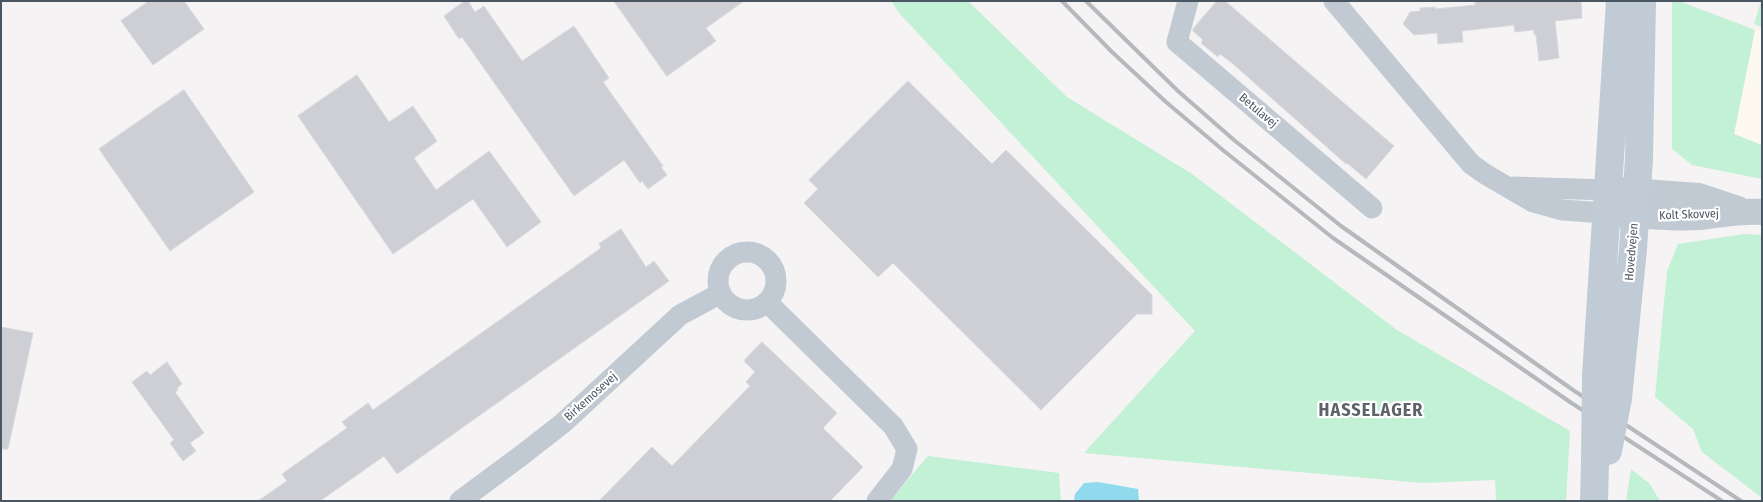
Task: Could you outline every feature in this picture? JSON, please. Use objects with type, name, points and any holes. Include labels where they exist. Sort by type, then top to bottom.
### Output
[{"type":"main road","name":"Hovedvejen","points":[[1599,501],[1600,466],[1596,376],[1620,1]]},
{"type":"main road","name":"Hovedvejen","points":[[1594,501],[1600,466],[1619,392],[1639,159],[1642,1]]},
{"type":"street","name":"Betulavej","points":[[1188,1],[1177,42],[1372,208]]},
{"type":"street","points":[[1334,1],[1471,164],[1508,186],[1544,189],[1606,202]]},
{"type":"street","name":"Kolt Skovvej","points":[[1606,202],[1636,203],[1699,196],[1753,211]]},
{"type":"street","points":[[743,252],[761,255],[768,261],[776,277],[776,286],[773,294],[760,307],[742,309],[726,301],[721,294],[719,276],[722,267],[734,255],[743,252]]},
{"type":"street","name":"Birkemosevej","points":[[460,501],[563,423],[680,315],[721,294]]},
{"type":"street","points":[[767,302],[893,426],[907,449],[902,469],[877,501]]},
{"type":"shaded area","points":[[1755,30],[1762,32],[1762,145],[1734,134]]},
{"type":"green space","points":[[891,1],[968,1],[1067,97],[1192,174],[1397,330],[1570,431],[1566,501],[1496,501],[1495,480],[1423,483],[1084,453],[1195,331],[900,14]]},
{"type":"green space","points":[[1672,1],[1679,1],[1755,30],[1734,134],[1762,145],[1762,179],[1692,165],[1672,149]]},
{"type":"green space","points":[[1762,1],[1762,27],[1754,24]]},
{"type":"green space","points":[[1744,234],[1762,235],[1762,498],[1702,452],[1693,429],[1655,397],[1667,271],[1678,244]]},
{"type":"green space","points":[[928,456],[1059,473],[1061,501],[890,501]]},
{"type":"green space","points":[[1631,469],[1650,484],[1660,501],[1626,501]]},
{"type":"water","points":[[1098,482],[1138,489],[1139,501],[1074,501],[1075,494],[1084,483]]},
{"type":"building","points":[[149,1],[184,1],[204,29],[153,65],[121,21]]},
{"type":"building","points":[[465,1],[468,1],[475,12],[484,6],[522,61],[574,26],[609,78],[603,82],[663,166],[661,167],[667,175],[648,189],[642,181],[640,183],[624,160],[574,196],[462,37],[459,39],[444,16]]},
{"type":"building","points":[[614,1],[744,1],[706,28],[716,41],[667,76]]},
{"type":"building","points":[[1217,1],[1225,1],[1394,146],[1366,179],[1346,164],[1232,63],[1220,54],[1218,57],[1201,43],[1203,40],[1193,29]]},
{"type":"building","points":[[1475,1],[1581,1],[1582,18],[1555,21],[1559,58],[1539,61],[1534,30],[1515,32],[1514,25],[1462,31],[1463,42],[1438,44],[1437,33],[1414,35],[1403,24],[1410,12],[1420,11],[1420,8],[1435,7],[1435,9],[1475,5]]},
{"type":"building","points":[[357,75],[389,122],[413,106],[437,141],[414,158],[436,190],[489,151],[541,222],[507,247],[473,199],[393,254],[298,116]]},
{"type":"building","points":[[908,81],[992,164],[1006,150],[1152,295],[1152,314],[1137,314],[1041,410],[893,263],[878,277],[804,203],[818,189],[809,180]]},
{"type":"building","points":[[184,90],[254,192],[170,251],[99,149]]},
{"type":"building","points":[[621,229],[646,267],[654,261],[669,281],[397,474],[384,456],[320,501],[258,501],[287,481],[282,474],[347,428],[342,422],[368,403],[373,410],[601,248],[599,244]]},
{"type":"building","points":[[1,327],[33,333],[8,449],[1,449]]},
{"type":"building","points":[[762,342],[837,413],[823,428],[863,467],[830,501],[599,501],[652,447],[672,466],[750,386],[746,382],[755,372],[744,361]]},
{"type":"building","points":[[167,362],[182,384],[175,392],[204,433],[190,443],[196,451],[183,461],[170,443],[174,440],[132,382],[147,371],[150,375]]},
{"type":"railway","points":[[1062,1],[1112,52],[1166,102],[1333,238],[1570,402],[1722,501]]},
{"type":"railway","points":[[1086,1],[1178,91],[1234,140],[1341,226],[1573,390],[1741,501]]},
{"type":"district","name":"HASSELAGER","points":[[1371,411]]}]
